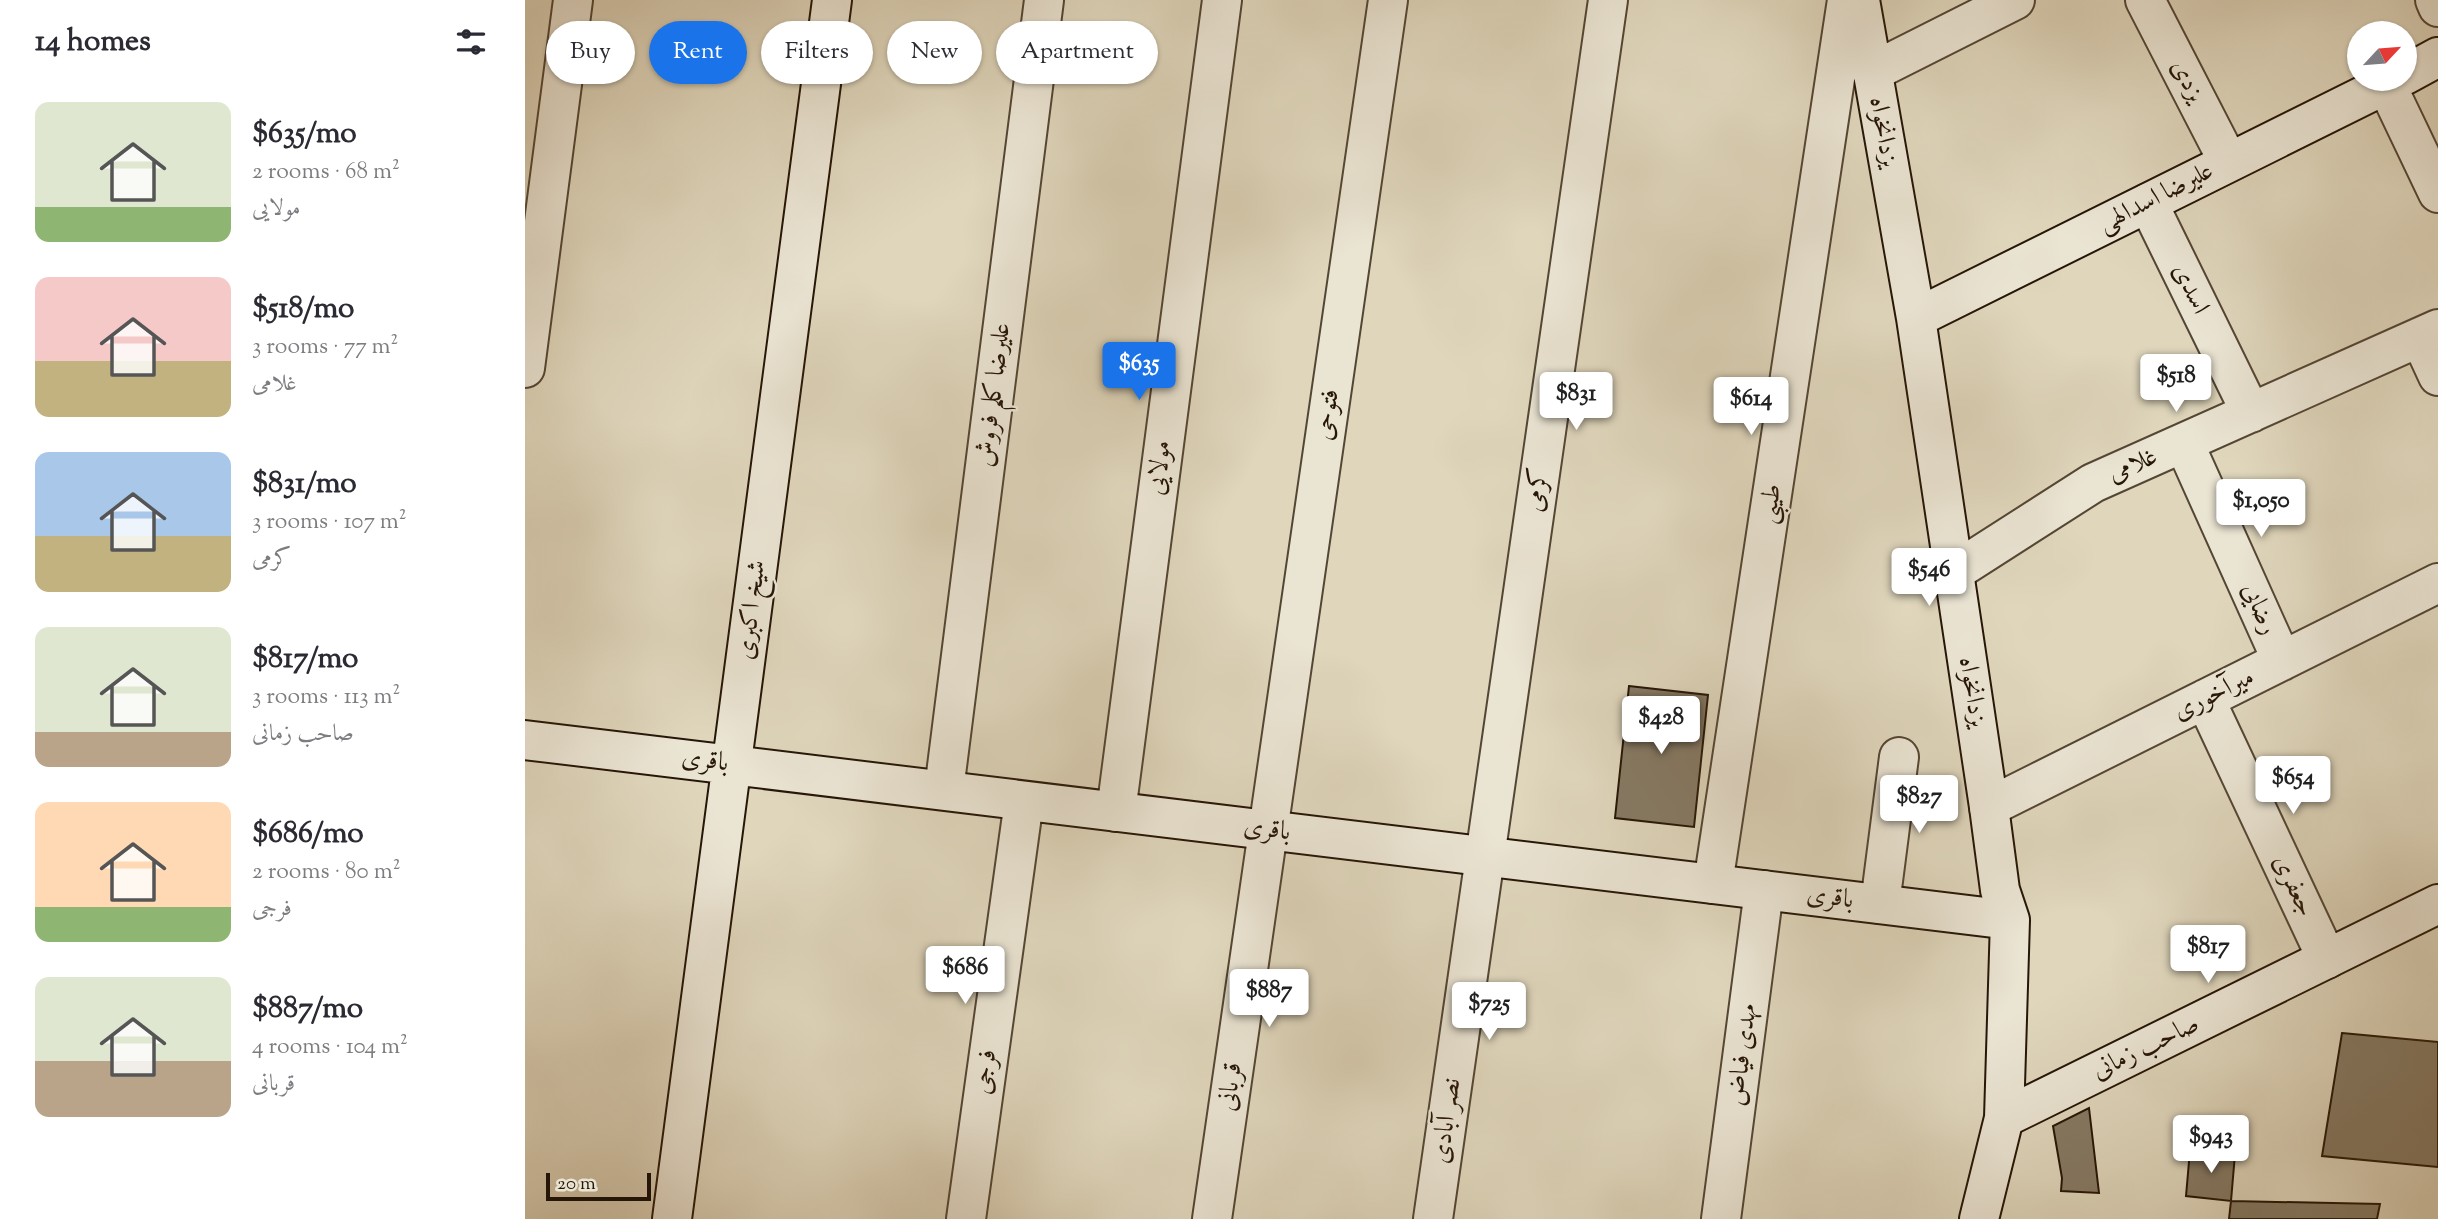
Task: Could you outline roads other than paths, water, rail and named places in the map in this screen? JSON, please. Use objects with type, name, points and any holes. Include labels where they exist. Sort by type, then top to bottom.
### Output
[{"type":"street","points":[[525,368],[573,0]]},
{"type":"street","name":"شیخ اکبری","points":[[672,1219],[832,0]]},
{"type":"street","name":"علیرضا کلم فروش","points":[[943,790],[1044,0]]},
{"type":"street","name":"مولایی","points":[[1116,811],[1222,0]]},
{"type":"street","name":"فتوحی","points":[[1268,830],[1388,0]]},
{"type":"street","name":"کرمی","points":[[1485,856],[1608,0]]},
{"type":"street","name":"طیبی","points":[[1713,884],[1847,0]]},
{"type":"street","name":"یزدانخواه","points":[[1860,0],[1916,318],[2000,890],[2010,920],[2004,1118],[1979,1219]]},
{"type":"street","points":[[1873,72],[2015,0]]},
{"type":"street","name":"یزدی","points":[[2145,0],[2228,161]]},
{"type":"street","points":[[2435,0],[2438,7]]},
{"type":"street","name":"علیرضا اسدالهی","points":[[2417,68],[2438,57]]},
{"type":"street","name":"علیرضا اسدالهی","points":[[1916,318],[2371,91]]},
{"type":"street","points":[[2400,91],[2438,193]]},
{"type":"street","name":"اسدی","points":[[2148,203],[2251,413]]},
{"type":"street","points":[[2429,333],[2438,376]]},
{"type":"street","name":"غلامی","points":[[1954,572],[2093,483],[2429,333]]},
{"type":"street","name":"رضایی","points":[[2185,443],[2282,660]]},
{"type":"street","name":"میرآخوری","points":[[1989,807],[2282,660],[2433,596]]},
{"type":"street","name":"جعفری","points":[[2205,699],[2327,959]]},
{"type":"street","name":"باقری","points":[[525,740],[2010,920]]},
{"type":"street","points":[[1880,904],[1899,758]]},
{"type":"street","name":"فرجی","points":[[965,1219],[1024,801]]},
{"type":"street","name":"قربانی","points":[[1212,1219],[1268,830]]},
{"type":"street","name":"نصر آبادی","points":[[1433,1219],[1485,856]]},
{"type":"street","name":"مهدی فیاض","points":[[1721,1219],[1764,890]]},
{"type":"street","name":"صاحب زمانی","points":[[2004,1118],[2438,904]]}]
